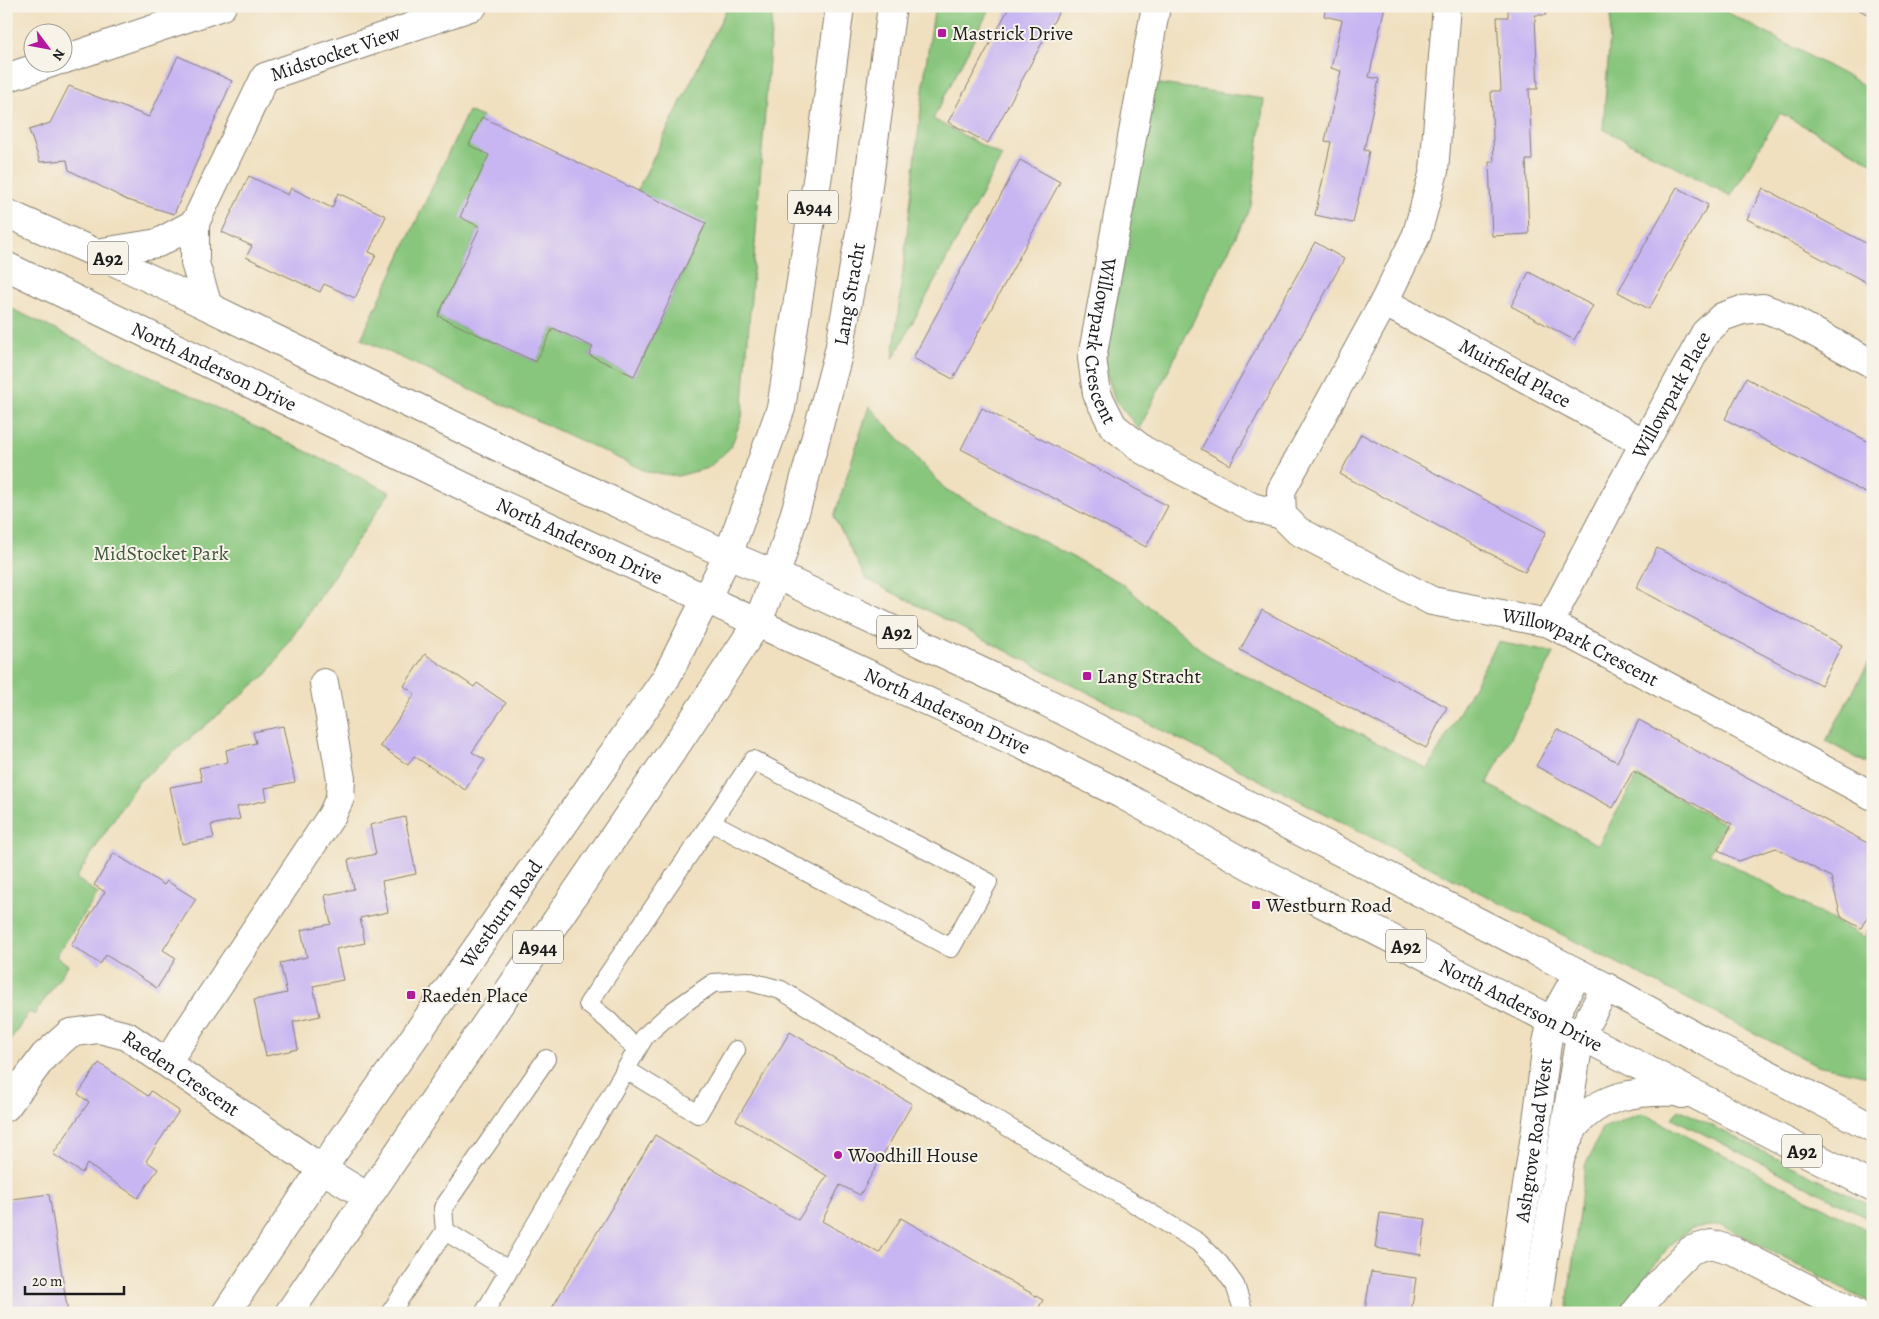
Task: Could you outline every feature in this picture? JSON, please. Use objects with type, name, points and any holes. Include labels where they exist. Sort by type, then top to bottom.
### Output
[{"type":"main road","points":[[72,57],[222,6]]},
{"type":"main road","name":"Midstocket View","points":[[208,306],[195,263],[195,223],[265,77],[473,6]]},
{"type":"main road","name":"A944","points":[[728,556],[781,408],[819,168],[840,6]]},
{"type":"main road","name":"Lang Stracht","points":[[776,575],[800,496],[839,351],[868,193],[892,6]]},
{"type":"main road","name":"Willowpark Crescent","points":[[1156,6],[1092,358],[1096,394],[1113,426],[1143,450],[1252,507],[1282,515],[1298,531],[1432,601],[1549,623],[1873,796]]},
{"type":"main road","points":[[1282,515],[1281,491],[1384,302],[1418,234],[1434,171],[1447,6]]},
{"type":"main road","points":[[6,78],[24,72]]},
{"type":"main road","name":"A92","points":[[6,213],[96,252],[728,556],[776,575],[1044,701],[1606,987],[1706,1042],[1873,1128]]},
{"type":"main road","points":[[96,252],[158,243],[195,223]]},
{"type":"main road","name":"North Anderson Drive","points":[[6,266],[485,497],[1015,742],[1121,794],[1259,871],[1552,1020],[1731,1115],[1873,1187]]},
{"type":"main road","name":"Muirfield Place","points":[[1384,302],[1645,443]]},
{"type":"main road","name":"Willowpark Place","points":[[1549,623],[1705,333],[1722,317],[1742,310],[1763,308],[1784,316],[1873,364]]},
{"type":"main road","name":"Westburn Road","points":[[226,1313],[322,1169],[666,678],[728,556]]},
{"type":"main road","name":"A944","points":[[289,1313],[680,741],[758,622],[776,575]]},
{"type":"main road","points":[[167,1062],[332,816],[340,798],[341,779],[324,682]]},
{"type":"main road","name":"Ashgrove Road West","points":[[1507,1313],[1536,1129],[1546,1043],[1552,1020],[1578,973]]},
{"type":"main road","name":"Ashgrove Road West","points":[[1535,1313],[1580,1035],[1606,987]]},
{"type":"main road","name":"Raeden Crescent","points":[[11,1091],[44,1056],[70,1033],[99,1029],[127,1036],[322,1169],[368,1197]]},
{"type":"main road","points":[[1559,1161],[1574,1128],[1591,1110],[1610,1100],[1643,1091],[1677,1092],[1731,1115]]},
{"type":"main road","points":[[1635,1313],[1667,1274],[1691,1250],[1711,1244],[1734,1251],[1856,1313]]},
{"type":"lane","points":[[636,1049],[608,1020],[588,1004],[711,822],[753,760],[988,882],[951,948],[711,822]]},
{"type":"lane","points":[[484,1313],[645,1036],[673,1011],[713,983],[747,981],[781,990],[1198,1242],[1219,1263],[1235,1285],[1244,1313]]},
{"type":"lane","points":[[625,1069],[698,1114],[736,1050]]},
{"type":"lane","points":[[390,1313],[445,1231],[443,1208],[546,1059]]},
{"type":"lane","points":[[445,1231],[509,1270]]},
{"type":"green space","points":[[728,6],[773,6],[742,417],[731,447],[708,468],[678,476],[648,472],[361,339],[468,111],[482,117],[489,155],[480,227],[438,316],[536,362],[553,328],[593,347],[589,355],[634,376],[706,224],[637,191]]},
{"type":"green space","points":[[935,6],[991,6],[933,119],[1002,156],[893,359],[926,64]]},
{"type":"green space","points":[[1612,6],[1725,6],[1723,10],[1873,90],[1873,163],[1780,113],[1731,196],[1603,129]]},
{"type":"green space","points":[[1153,83],[1264,99],[1251,206],[1139,429],[1115,400],[1105,368]]},
{"type":"green space","name":"MidStocket Park","points":[[6,306],[390,492],[268,673],[137,783],[76,878],[98,894],[56,956],[68,965],[34,1015],[29,1012],[8,1044],[6,1044]]},
{"type":"green space","points":[[869,406],[945,489],[1121,583],[1211,658],[1428,769],[1498,642],[1554,653],[1487,784],[1598,845],[1637,776],[1725,824],[1709,853],[1864,937],[1873,922],[1873,1077],[1817,1065],[866,579],[834,517]]},
{"type":"green space","points":[[1873,655],[1873,767],[1826,741]]},
{"type":"green space","points":[[1679,1109],[1873,1207],[1873,1220],[1672,1118]]},
{"type":"green space","points":[[1642,1113],[1873,1233],[1873,1304],[1722,1225],[1692,1228],[1669,1246],[1618,1313],[1566,1313],[1585,1166],[1603,1128]]},
{"type":"building","points":[[1010,6],[1062,6],[988,143],[948,122]]},
{"type":"building","points":[[1326,6],[1385,6],[1369,77],[1379,79],[1364,150],[1369,151],[1353,223],[1315,215],[1331,142],[1325,141],[1341,71],[1331,68],[1342,20],[1324,16]]},
{"type":"building","points":[[1508,6],[1546,6],[1546,15],[1535,15],[1538,89],[1529,89],[1532,160],[1526,160],[1529,234],[1492,236],[1489,162],[1494,162],[1491,91],[1501,91],[1497,17],[1508,17]]},
{"type":"building","points":[[1852,6],[1873,6],[1873,17],[1865,13]]},
{"type":"building","points":[[178,56],[232,81],[174,214],[127,200],[69,170],[67,160],[40,162],[29,130],[50,123],[69,86],[149,117]]},
{"type":"building","points":[[482,117],[706,223],[634,376],[589,355],[593,347],[553,328],[536,362],[438,316],[480,227],[460,217],[489,155],[469,145]]},
{"type":"building","points":[[1020,160],[1060,182],[953,379],[913,358]]},
{"type":"building","points":[[249,176],[288,195],[291,188],[332,208],[338,193],[386,216],[369,252],[376,255],[355,298],[324,284],[320,292],[246,257],[252,246],[222,232]]},
{"type":"building","points":[[1677,187],[1708,205],[1649,309],[1618,292]]},
{"type":"building","points":[[1763,188],[1873,247],[1873,286],[1747,219]]},
{"type":"building","points":[[1315,242],[1344,259],[1230,465],[1201,449]]},
{"type":"building","points":[[1529,272],[1593,306],[1574,340],[1511,306]]},
{"type":"building","points":[[1746,378],[1873,444],[1873,497],[1725,419]]},
{"type":"building","points":[[982,408],[1168,506],[1146,547],[961,449]]},
{"type":"building","points":[[1361,434],[1546,532],[1525,572],[1340,474]]},
{"type":"building","points":[[1657,548],[1842,645],[1821,685],[1636,588]]},
{"type":"building","points":[[1262,610],[1447,707],[1426,748],[1240,650]]},
{"type":"building","points":[[425,654],[474,687],[477,683],[506,703],[472,752],[485,760],[465,790],[414,756],[408,765],[380,746],[415,694],[404,686]]},
{"type":"building","points":[[1639,720],[1873,846],[1873,906],[1861,928],[1841,917],[1831,877],[1776,848],[1739,861],[1718,850],[1732,824],[1633,771],[1613,808],[1536,766],[1557,729],[1617,762]]},
{"type":"building","points":[[283,726],[295,782],[265,788],[267,800],[237,807],[240,819],[211,825],[214,838],[182,844],[170,787],[202,781],[199,768],[228,762],[226,750],[256,743],[253,732]]},
{"type":"building","points":[[405,817],[416,874],[382,881],[388,912],[360,918],[365,943],[336,949],[343,980],[313,986],[320,1016],[293,1022],[298,1049],[266,1056],[254,1000],[287,993],[280,963],[307,957],[301,930],[331,924],[325,895],[354,889],[348,860],[376,854],[370,825]]},
{"type":"building","points":[[114,853],[164,885],[167,881],[196,899],[163,950],[176,958],[157,988],[106,955],[100,964],[71,945],[105,892],[94,885]]},
{"type":"building","name":"Woodhill House","points":[[790,1032],[912,1104],[860,1195],[840,1185],[822,1221],[879,1253],[901,1218],[1043,1300],[1036,1313],[549,1313],[655,1135],[798,1220],[827,1176],[736,1120]]},
{"type":"building","points":[[99,1063],[148,1096],[151,1091],[179,1111],[146,1161],[158,1169],[138,1198],[87,1164],[82,1173],[53,1154],[89,1102],[78,1094]]},
{"type":"building","points":[[49,1194],[68,1313],[8,1313],[6,1298],[6,1200]]},
{"type":"building","points":[[1380,1213],[1426,1219],[1421,1255],[1375,1248]]},
{"type":"building","points":[[1371,1272],[1416,1278],[1411,1313],[1381,1313],[1365,1310]]},
{"type":"place","name":"Mastrick Drive","points":[[942,33]]},
{"type":"place","name":"Lang Stracht","points":[[1087,676]]},
{"type":"place","name":"Westburn Road","points":[[1256,905]]},
{"type":"place","name":"Raeden Place","points":[[411,995]]},
{"type":"place","name":"Woodhill House","points":[[838,1155]]}]
